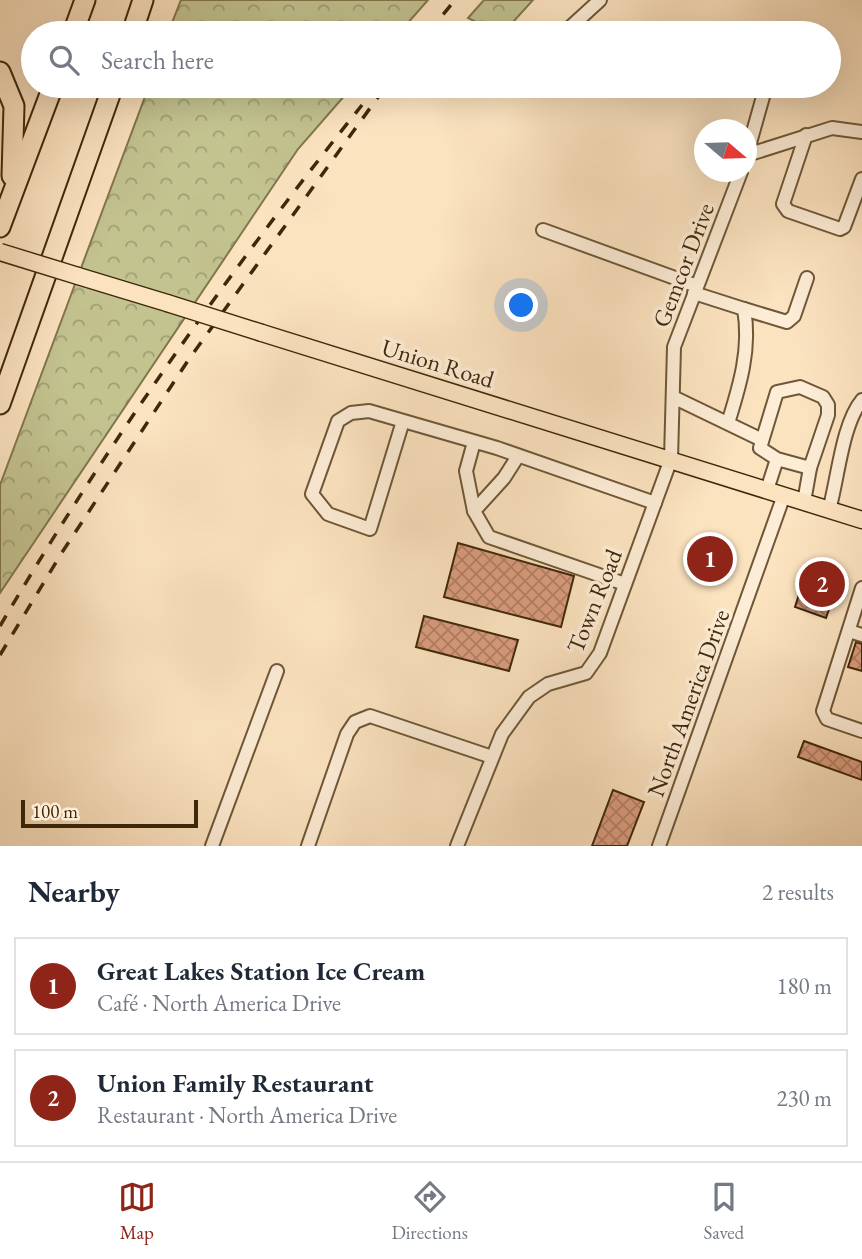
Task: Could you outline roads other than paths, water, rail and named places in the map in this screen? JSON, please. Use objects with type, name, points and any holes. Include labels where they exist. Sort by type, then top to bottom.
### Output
[{"type":"highway","points":[[77,21],[85,0]]},
{"type":"highway","points":[[136,21],[143,0]]},
{"type":"highway","points":[[0,72],[14,106],[15,140],[9,202]]},
{"type":"highway","points":[[0,227],[48,98]]},
{"type":"highway","points":[[0,404],[109,98]]},
{"type":"main road","name":"Union Road","points":[[0,252],[862,520]]},
{"type":"street","points":[[577,21],[600,0]]},
{"type":"street","points":[[757,119],[763,98]]},
{"type":"street","points":[[757,152],[832,128],[848,128],[862,132]]},
{"type":"street","points":[[806,135],[783,204],[788,211],[840,229],[845,227],[862,178]]},
{"type":"street","name":"Gemcor Drive","points":[[671,459],[674,347],[737,182]]},
{"type":"street","points":[[543,230],[744,309],[787,322],[794,316],[807,278]]},
{"type":"street","points":[[728,423],[742,377],[747,327],[744,309]]},
{"type":"street","points":[[804,502],[810,468],[828,415],[824,397],[800,387],[777,392],[760,439],[760,448],[777,460],[810,468]]},
{"type":"street","points":[[673,397],[760,439]]},
{"type":"street","points":[[828,510],[838,478],[840,454],[862,400]]},
{"type":"street","points":[[403,421],[370,529],[328,514],[312,494],[338,421],[351,413],[369,411],[403,421],[474,442],[518,456],[655,503]]},
{"type":"street","points":[[474,442],[466,471],[474,511],[488,537],[625,584]]},
{"type":"street","points":[[474,511],[504,478],[518,456]]},
{"type":"street","name":"Town Road","points":[[457,846],[502,734],[529,697],[548,684],[586,673],[600,653],[671,459]]},
{"type":"street","points":[[767,490],[777,460]]},
{"type":"street","name":"North America Drive","points":[[659,846],[784,495]]},
{"type":"street","points":[[862,588],[823,712],[827,719],[862,731]]},
{"type":"street","points":[[849,631],[862,635]]},
{"type":"street","points":[[212,846],[277,671]]},
{"type":"street","points":[[308,846],[347,734],[355,722],[370,716],[492,757]]},
{"type":"railway","points":[[438,21],[455,0]]},
{"type":"railway","points":[[0,655],[61,554],[189,359],[377,98]]},
{"type":"railway","points":[[0,626],[83,491],[172,359],[265,230],[362,105]]},
{"type":"place","name":"Great Lakes Station Ice Cream","points":[[710,559]]},
{"type":"place","name":"Union Family Restaurant","points":[[822,584]]}]
